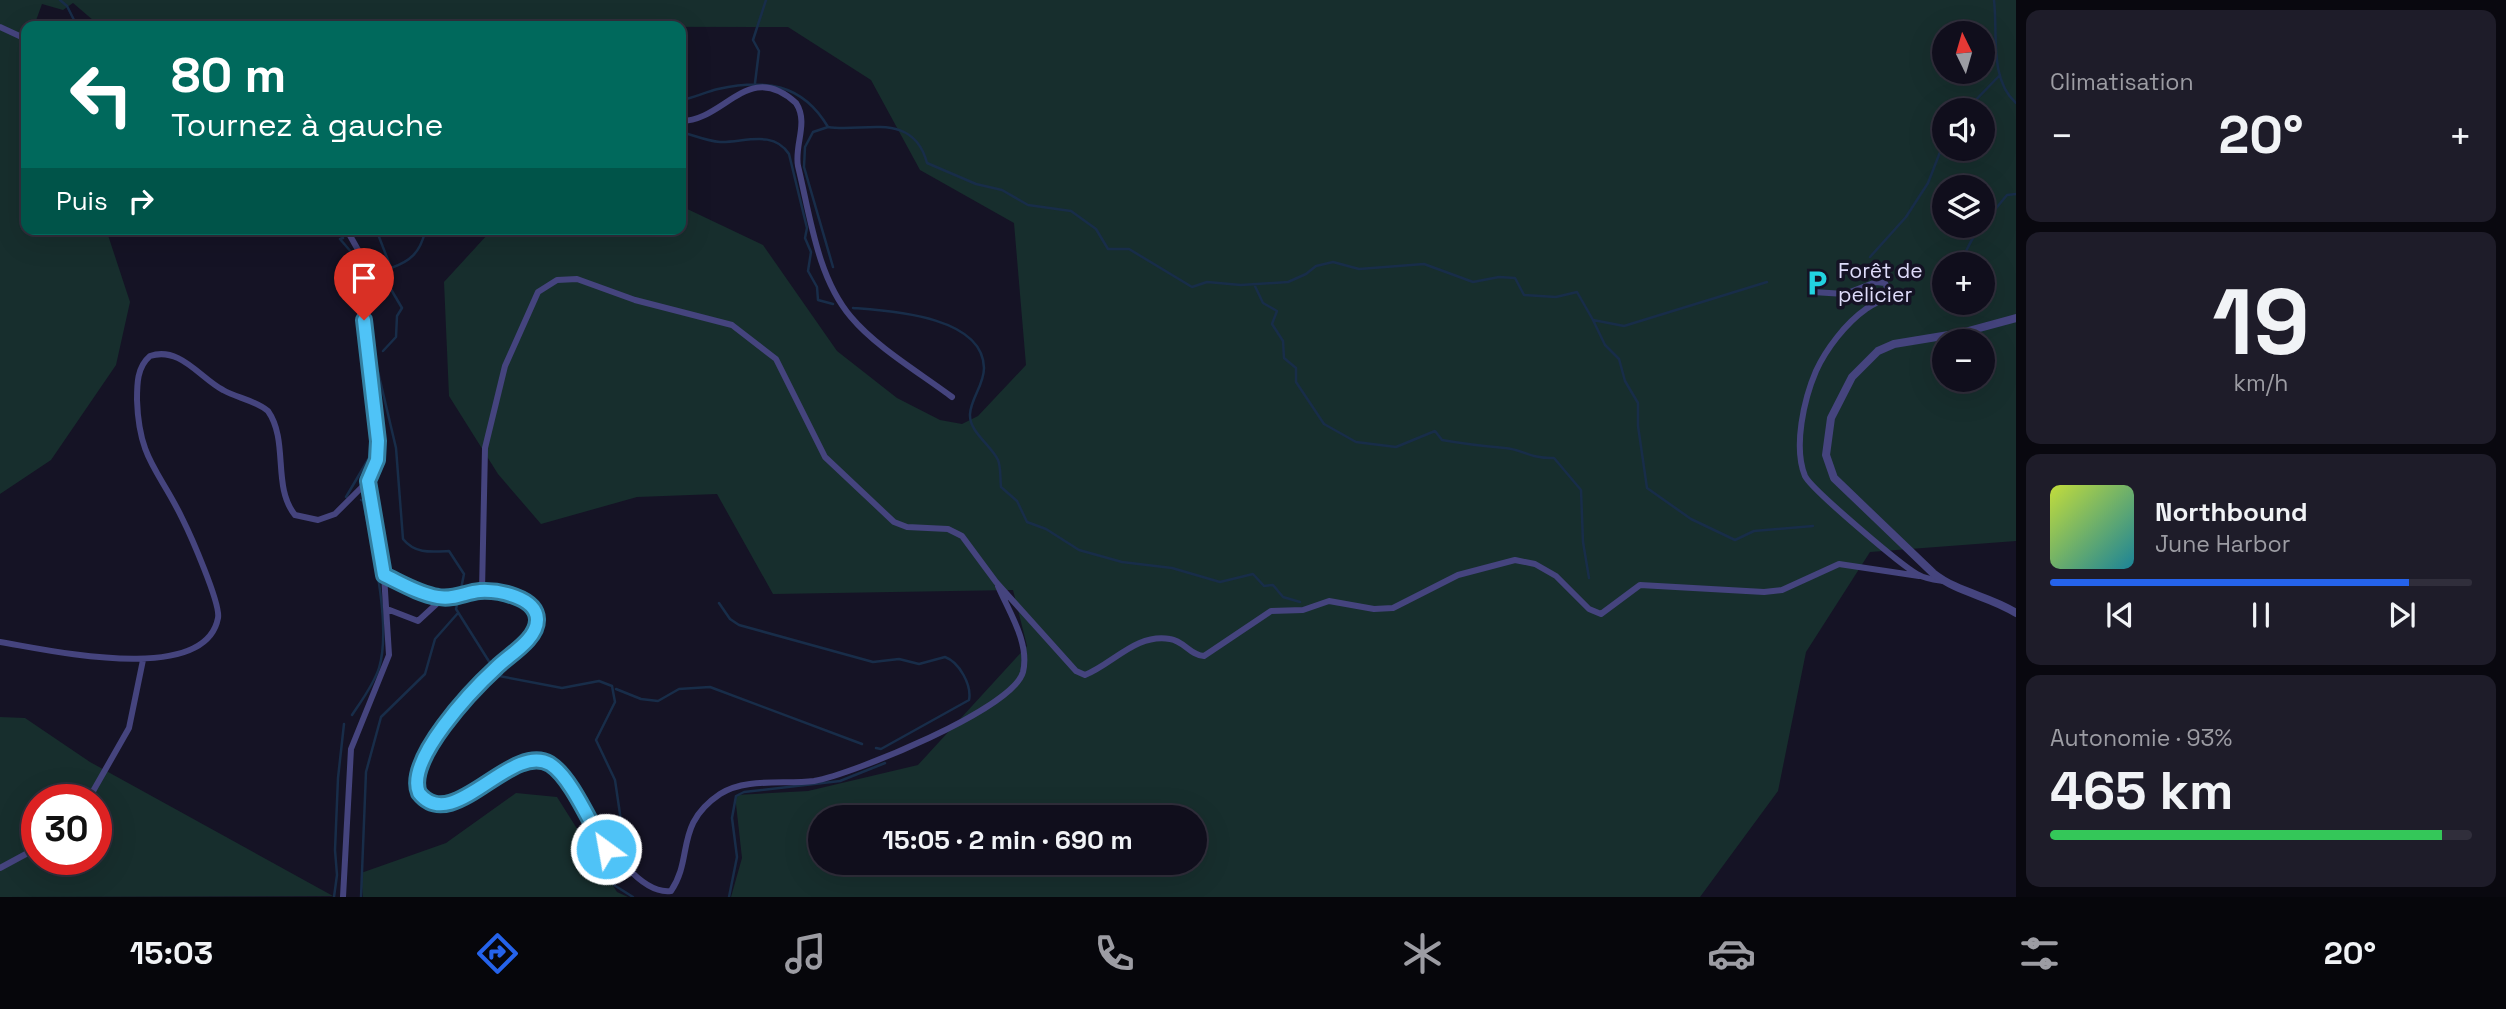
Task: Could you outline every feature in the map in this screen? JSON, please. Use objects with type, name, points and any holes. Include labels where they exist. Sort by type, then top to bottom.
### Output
[{"type":"street","points":[[0,27],[21,37]]},
{"type":"street","points":[[686,120],[703,115],[750,88],[770,89],[796,103],[802,121],[797,161],[818,247],[839,301],[862,328],[952,397]]},
{"type":"street","points":[[0,642],[143,660],[173,656],[199,644],[214,628],[218,611],[215,595],[183,519],[144,451],[137,406],[138,380],[144,363],[150,356],[162,354],[179,359],[223,390],[268,411],[278,435],[287,499],[298,517],[318,520],[331,516],[368,481],[377,460],[378,441],[364,329],[367,276],[362,257],[348,235]]},
{"type":"street","points":[[482,591],[483,463],[500,383],[538,292],[550,282],[570,279],[635,300],[713,318],[755,340],[781,367],[825,457],[835,469],[894,522],[907,527],[948,529],[962,536],[996,582],[1076,671],[1085,675],[1118,653],[1150,640],[1175,640],[1196,655],[1204,656],[1271,611],[1303,610],[1329,601],[1374,609],[1393,607],[1458,575],[1507,561],[1524,561],[1542,567],[1563,581],[1592,611],[1601,614],[1640,585],[1764,592],[1782,590],[1839,564],[1943,581],[1997,602],[2016,613]]},
{"type":"street","points":[[1813,292],[1845,294],[1879,281],[1885,283],[1888,289],[1885,297],[1858,315],[1815,374],[1806,404],[1801,444],[1805,477],[1818,493],[1919,576]]},
{"type":"street","points":[[1943,581],[1835,478],[1826,455],[1830,418],[1852,377],[1878,351],[1903,342],[1954,335],[2016,318]]},
{"type":"street","points":[[343,897],[349,758],[358,728],[388,660],[384,575],[368,481]]},
{"type":"street","points":[[384,575],[424,593],[443,598],[482,591],[527,601],[535,610],[536,626],[528,638],[485,679],[427,751],[416,778],[419,793],[436,803],[455,802],[514,767],[532,760],[545,762],[561,774],[606,849],[630,880],[644,890],[662,894],[671,891],[677,879],[690,828],[707,805],[720,794],[739,786],[832,777],[940,732],[984,710],[1011,691],[1023,670],[1023,647],[996,582]]},
{"type":"street","points":[[387,609],[418,621],[443,598]]},
{"type":"street","points":[[99,784],[129,728],[143,660]]},
{"type":"street","points":[[0,868],[21,857]]},
{"type":"green space","points":[[0,0],[2016,0],[2016,541],[1870,552],[1806,652],[1778,791],[1700,897],[731,897],[742,858],[735,795],[808,791],[918,765],[1027,646],[1013,590],[773,594],[717,494],[637,497],[541,524],[498,474],[449,396],[444,282],[487,235],[686,235],[686,208],[763,245],[837,351],[897,398],[940,420],[962,424],[978,416],[1026,365],[1014,223],[920,170],[871,80],[788,27],[686,27],[686,21],[94,21],[73,3],[63,10],[42,4],[36,21],[21,21],[21,235],[108,235],[130,302],[116,365],[51,460],[0,494]]},
{"type":"green space","points":[[0,717],[25,718],[90,762],[333,896],[0,897]]},
{"type":"green space","points":[[516,793],[557,797],[617,892],[628,897],[363,897],[361,873],[446,843]]},
{"type":"waterway","points":[[60,0],[67,6],[74,21]]},
{"type":"waterway","points":[[755,83],[759,51],[753,40],[766,0]]},
{"type":"waterway","points":[[1994,0],[1998,69],[2007,93],[2016,103]]},
{"type":"waterway","points":[[1978,98],[2000,75]]},
{"type":"waterway","points":[[686,99],[735,86],[767,85],[794,93],[806,101],[828,127],[885,127],[899,130],[911,136],[920,146],[927,163],[976,184],[1002,190],[1028,205],[1071,211],[1096,229],[1108,249],[1129,249],[1192,287],[1207,282],[1241,285],[1288,282],[1316,266],[1333,262],[1359,269],[1424,264],[1473,282],[1499,277],[1515,278],[1524,295],[1556,297],[1577,292],[1593,320],[1624,326],[1767,282]]},
{"type":"waterway","points":[[828,127],[813,132],[805,147],[804,167],[833,267]]},
{"type":"waterway","points":[[686,133],[729,142],[766,139],[782,146],[789,154],[807,228],[805,238],[811,252],[808,271],[817,287],[818,300],[833,304]]},
{"type":"waterway","points":[[1870,257],[1906,217],[1928,183],[1937,161]]},
{"type":"waterway","points":[[1995,210],[2007,195],[2016,194]]},
{"type":"waterway","points":[[378,235],[391,268],[389,286],[402,308],[397,316],[396,337],[383,351]]},
{"type":"waterway","points":[[391,268],[414,255],[424,235]]},
{"type":"waterway","points":[[343,238],[340,239],[352,253],[360,272],[358,325],[372,424],[369,458],[346,497]]},
{"type":"waterway","points":[[1966,252],[1973,238]]},
{"type":"waterway","points":[[1254,284],[1263,303],[1277,311],[1272,324],[1283,341],[1284,358],[1296,368],[1296,382],[1324,424],[1356,442],[1396,447],[1435,431],[1442,440],[1554,458],[1581,490],[1583,542],[1589,578]]},
{"type":"waterway","points":[[853,308],[889,311],[932,320],[952,327],[968,337],[980,351],[984,368],[971,408],[971,421],[998,460],[1001,487],[1017,501],[1027,522],[1046,529],[1079,550],[1122,562],[1172,568],[1220,582],[1253,574],[1264,586],[1273,585],[1283,597],[1300,602]]},
{"type":"waterway","points":[[1593,320],[1605,345],[1619,359],[1625,381],[1638,403],[1638,426],[1647,488],[1691,519],[1735,540],[1754,531],[1813,526]]},
{"type":"waterway","points":[[375,359],[396,448],[403,539],[418,550],[449,551],[464,574],[461,589]]},
{"type":"waterway","points":[[352,715],[379,668],[383,630],[379,585],[361,500]]},
{"type":"waterway","points":[[719,603],[730,619],[739,625],[873,662],[899,659],[919,664],[945,657],[955,664],[966,681],[969,700],[881,749],[876,748]]},
{"type":"waterway","points":[[457,605],[456,609],[490,663]]},
{"type":"waterway","points":[[361,897],[366,772],[381,717],[425,674],[435,639],[458,613]]},
{"type":"waterway","points":[[499,676],[562,688],[599,681],[612,686],[615,702],[596,740],[615,780],[625,848],[622,858]]},
{"type":"waterway","points":[[616,689],[641,699],[658,701],[679,689],[710,687],[862,744]]},
{"type":"waterway","points":[[334,897],[337,875],[335,850],[338,778],[344,724]]},
{"type":"waterway","points":[[729,897],[737,857],[732,818],[736,796],[744,792],[840,781],[885,763]]},
{"type":"waterway","points":[[617,876],[614,885],[633,897]]},
{"type":"place","name":"Forêt de pelicier","points":[[1817,283]]},
{"type":"route","points":[[364,320],[378,441],[377,460],[368,481],[384,575],[437,597],[460,597],[482,591],[527,601],[537,617],[534,631],[485,679],[427,751],[418,767],[416,787],[427,801],[443,804],[455,802],[514,767],[532,760],[545,762],[561,774],[606,849]]}]
